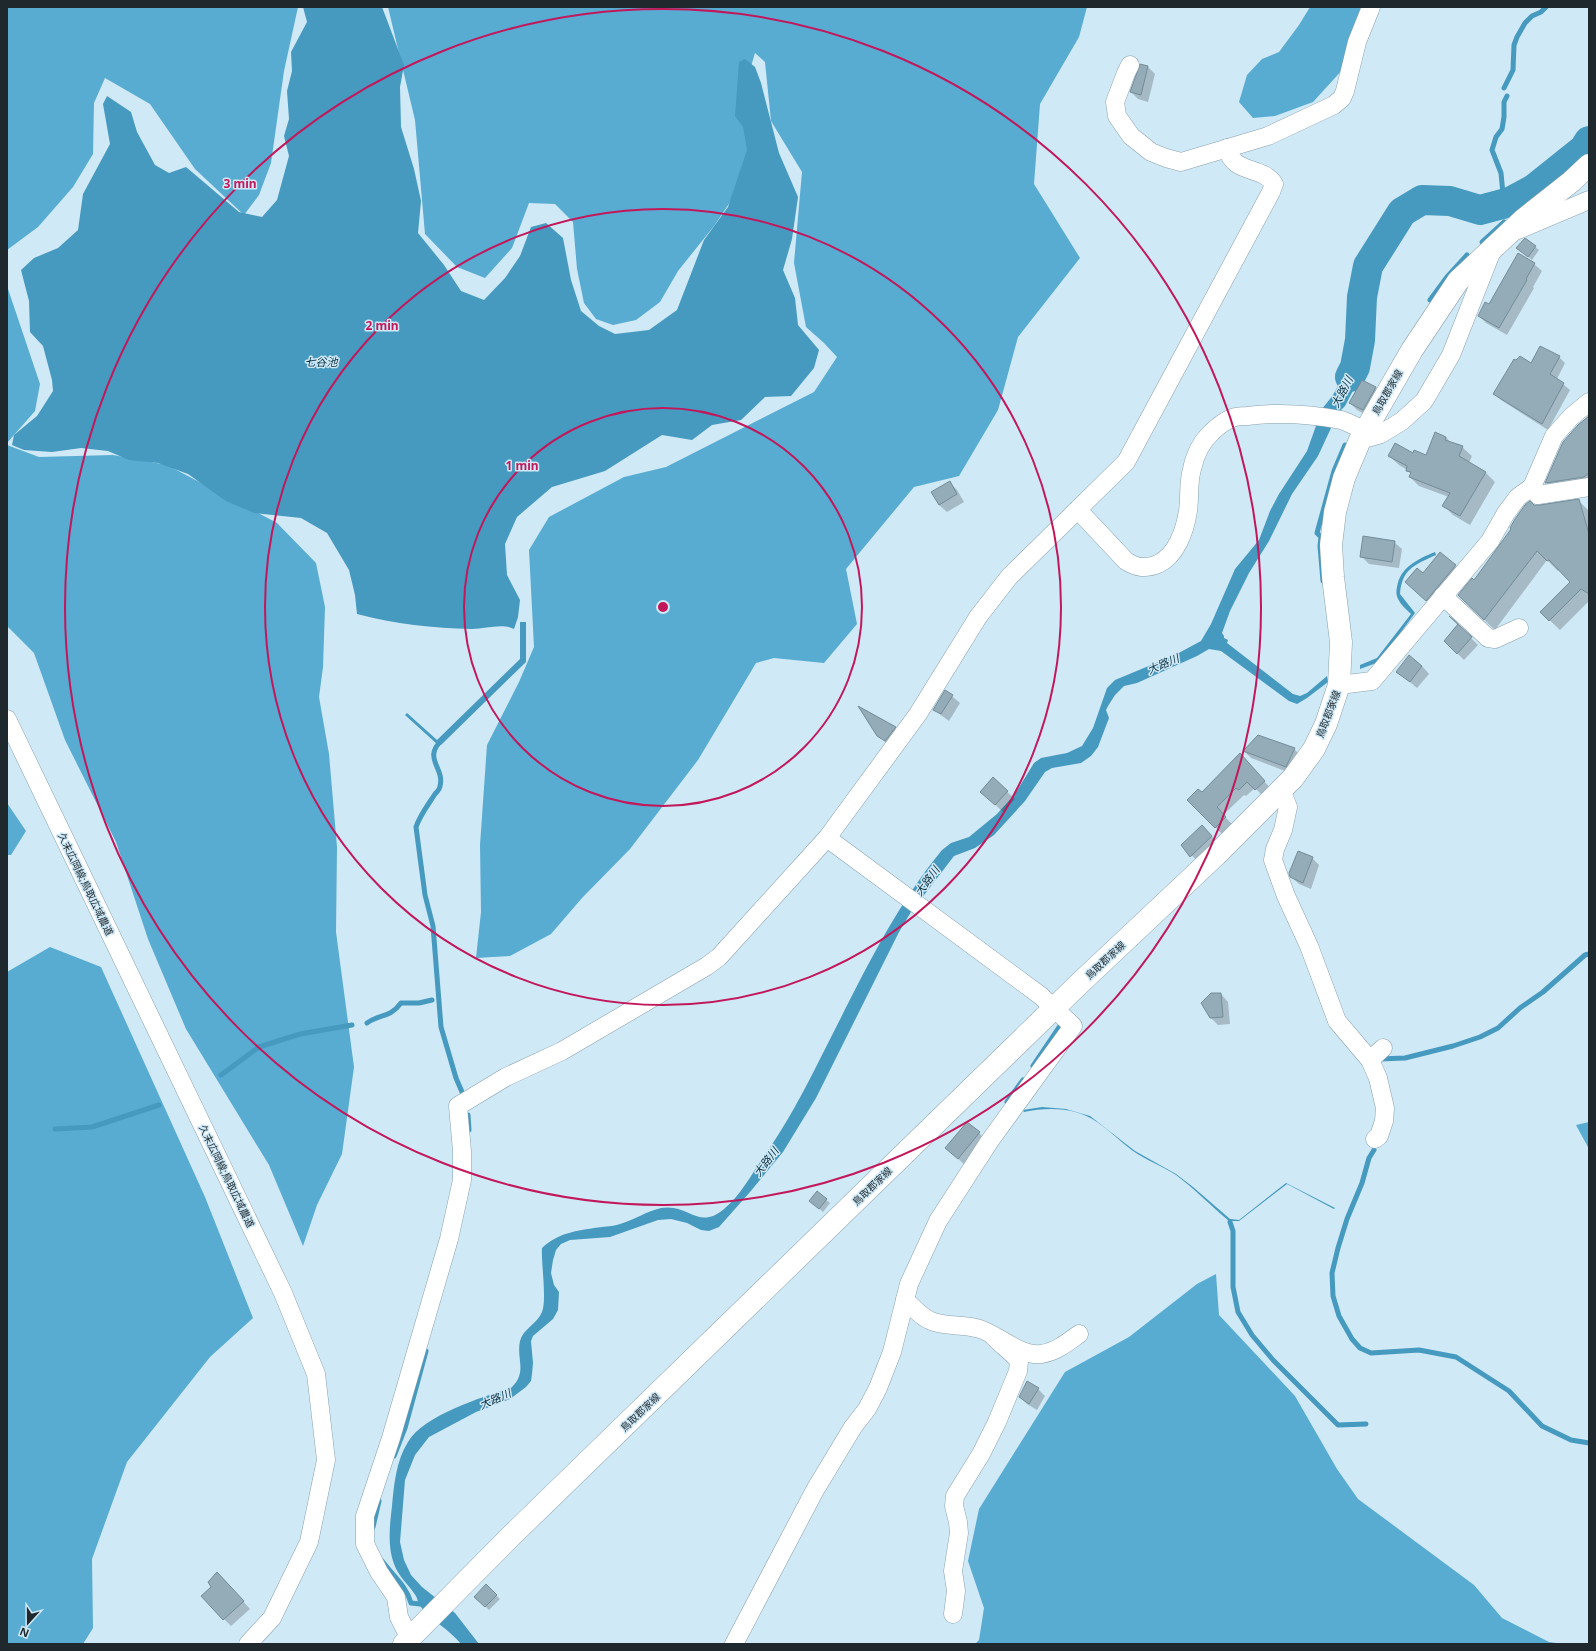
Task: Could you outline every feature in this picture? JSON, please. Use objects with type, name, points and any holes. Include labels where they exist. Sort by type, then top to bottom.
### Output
[{"type":"main road","name":"鳥取郡家線","points":[[407,1640],[1054,1009],[1216,855],[1293,778],[1314,749],[1326,724],[1339,685],[1341,642],[1333,577],[1331,545],[1335,512],[1344,478],[1363,435],[1412,350],[1458,281],[1524,219],[1572,181],[1589,165]]},
{"type":"street","points":[[1130,65],[1115,102],[1116,116],[1131,136],[1151,152],[1181,162],[1268,136],[1326,109],[1342,98],[1349,78],[1357,42],[1371,7]]},
{"type":"street","points":[[407,1640],[399,1617],[396,1596],[379,1572],[365,1544],[365,1516],[391,1438],[451,1232],[462,1180],[462,1151],[458,1106],[506,1077],[562,1051],[707,966],[719,957],[827,838],[918,714],[978,617],[1008,577],[1126,462],[1274,184],[1272,180],[1265,176],[1236,164],[1230,158],[1227,148]]},
{"type":"street","points":[[1078,510],[1126,561],[1133,566],[1150,568],[1162,562],[1178,544],[1184,530],[1188,512],[1191,470],[1204,442],[1212,432],[1223,423],[1233,418],[1262,414],[1313,415],[1343,420],[1363,435],[1381,434],[1402,421],[1424,401],[1451,355],[1501,240],[1589,200]]},
{"type":"street","points":[[1339,685],[1372,682],[1490,541],[1506,513],[1518,497],[1532,487],[1554,436],[1571,417],[1589,402]]},
{"type":"street","points":[[1532,487],[1538,495],[1589,487]]},
{"type":"street","points":[[1443,596],[1488,638],[1495,639],[1519,628]]},
{"type":"street","name":"久末広岡線;鳥取広域農道","points":[[7,719],[283,1293],[316,1374],[326,1460],[309,1542],[272,1618],[248,1644]]},
{"type":"street","points":[[1281,790],[1288,807],[1284,830],[1275,849],[1274,860],[1286,896],[1309,946],[1337,1021],[1370,1060],[1378,1078],[1385,1108],[1384,1121],[1379,1136],[1375,1139]]},
{"type":"street","points":[[734,1644],[815,1490],[853,1427],[867,1409],[878,1388],[892,1352],[909,1284],[938,1221],[989,1142],[1073,1026],[1041,996],[827,838]]},
{"type":"street","points":[[1370,1060],[1383,1048]]},
{"type":"street","points":[[905,1300],[931,1321],[980,1329],[1026,1352],[1041,1354],[1054,1350],[1068,1343],[1079,1334]]},
{"type":"street","points":[[953,1614],[956,1591],[952,1571],[959,1533],[954,1506],[955,1496],[981,1454],[997,1422],[1018,1371],[1019,1361],[1012,1353],[1001,1346],[993,1336]]},
{"type":"shaded area","points":[[7,7],[298,7],[284,71],[271,163],[259,195],[244,215],[195,169],[150,104],[105,78],[94,103],[93,154],[73,187],[38,227],[7,250]]},
{"type":"shaded area","points":[[388,7],[1087,7],[1079,37],[1040,104],[1034,184],[1080,258],[1018,337],[998,410],[959,476],[914,487],[846,569],[857,624],[824,663],[774,658],[756,663],[698,760],[630,849],[582,898],[551,934],[510,956],[476,958],[481,912],[480,845],[487,745],[519,682],[534,647],[529,550],[549,517],[624,477],[666,467],[814,392],[837,357],[806,327],[794,263],[802,172],[771,121],[765,62],[755,53],[746,83],[757,124],[747,177],[714,226],[678,271],[660,302],[636,320],[613,325],[596,319],[584,303],[577,269],[573,222],[555,204],[529,203],[512,248],[485,278],[457,267],[425,234],[415,120]]},
{"type":"shaded area","points":[[1310,7],[1365,7],[1344,68],[1313,102],[1275,116],[1253,118],[1239,102],[1247,75],[1262,59],[1279,52]]},
{"type":"shaded area","points":[[7,282],[8,289],[40,384],[35,411],[7,443]]},
{"type":"shaded area","points":[[7,445],[39,457],[113,455],[167,465],[277,523],[316,563],[325,607],[323,667],[319,697],[329,754],[337,847],[336,932],[354,1067],[342,1154],[317,1205],[303,1246],[269,1165],[186,1029],[148,939],[116,842],[65,740],[34,653],[7,626]]},
{"type":"shaded area","points":[[7,803],[26,831],[11,855],[7,855]]},
{"type":"shaded area","points":[[50,947],[101,967],[205,1197],[253,1318],[210,1357],[127,1462],[92,1559],[93,1628],[83,1644],[7,1644],[7,972]]},
{"type":"shaded area","points":[[1589,1122],[1589,1149],[1576,1125]]},
{"type":"shaded area","points":[[1216,1274],[1219,1315],[1295,1396],[1337,1469],[1358,1499],[1474,1585],[1502,1618],[1549,1642],[1564,1644],[975,1644],[979,1640],[984,1608],[968,1561],[979,1509],[1065,1372],[1129,1337],[1197,1284]]},
{"type":"water","name":"七谷池","points":[[303,7],[382,7],[404,65],[400,87],[401,127],[414,169],[421,201],[418,233],[444,265],[461,291],[484,300],[505,278],[520,256],[531,227],[546,223],[563,238],[571,280],[581,311],[599,326],[615,334],[649,330],[677,310],[704,240],[728,207],[747,150],[743,127],[735,116],[739,62],[745,59],[755,67],[761,83],[779,153],[798,197],[792,239],[783,270],[795,298],[798,325],[819,350],[814,368],[791,396],[765,397],[741,420],[712,425],[692,440],[662,435],[605,471],[552,487],[517,517],[505,544],[507,575],[520,600],[518,617],[514,629],[504,626],[477,629],[443,628],[400,623],[357,614],[355,595],[349,570],[327,533],[301,518],[254,513],[226,501],[188,474],[158,463],[129,460],[108,451],[81,448],[52,452],[24,450],[12,445],[14,435],[37,416],[53,391],[52,380],[43,346],[30,332],[29,301],[21,270],[34,258],[58,248],[78,230],[83,194],[110,144],[103,104],[107,96],[131,112],[137,132],[155,165],[169,173],[186,167],[239,212],[262,217],[277,200],[289,156],[284,136],[289,119],[287,91],[292,71],[291,52],[307,22]]},
{"type":"water","points":[[1366,335],[1365,362],[1359,379],[1345,406],[1338,413],[1318,456],[1292,494],[1269,541],[1249,573],[1230,611],[1222,633],[1224,638],[1228,640],[1227,643],[1293,694],[1300,696],[1307,693],[1327,676],[1328,682],[1297,704],[1289,701],[1221,651],[1209,649],[1197,656],[1137,683],[1124,686],[1115,695],[1106,710],[1109,718],[1098,747],[1091,756],[1081,763],[1052,768],[1045,772],[1025,801],[994,835],[975,848],[954,856],[911,912],[899,932],[816,1098],[783,1152],[719,1227],[709,1231],[701,1230],[687,1223],[671,1219],[658,1220],[610,1237],[570,1240],[561,1244],[556,1250],[551,1273],[554,1285],[559,1292],[558,1310],[553,1319],[533,1336],[531,1341],[533,1363],[531,1381],[526,1387],[510,1399],[476,1412],[429,1437],[415,1455],[405,1480],[400,1542],[404,1560],[411,1575],[422,1587],[455,1613],[479,1644],[461,1644],[452,1634],[425,1612],[394,1564],[390,1550],[390,1520],[396,1473],[404,1449],[408,1442],[416,1432],[427,1423],[455,1408],[485,1396],[511,1388],[516,1382],[520,1371],[520,1341],[524,1333],[537,1320],[542,1312],[544,1290],[542,1248],[555,1238],[562,1235],[618,1225],[661,1208],[679,1209],[700,1217],[707,1217],[715,1215],[730,1204],[745,1185],[771,1146],[794,1108],[862,976],[891,924],[907,898],[942,850],[951,843],[969,837],[997,814],[1015,794],[1034,763],[1041,758],[1067,753],[1082,746],[1093,728],[1107,688],[1115,680],[1175,655],[1201,641],[1211,624],[1235,569],[1259,540],[1270,511],[1279,494],[1307,451],[1322,409],[1333,395],[1354,356],[1355,339]]},
{"type":"water","points":[[1435,552],[1436,555],[1410,569],[1403,579],[1400,594],[1415,613],[1379,662],[1360,669],[1360,665],[1377,658],[1411,614],[1398,599],[1396,592],[1402,574],[1416,561]]},
{"type":"water","points":[[520,622],[526,622],[526,662],[441,745],[437,744],[405,715],[407,713],[437,740],[520,659]]},
{"type":"water","points":[[1042,1107],[1066,1109],[1079,1113],[1052,1109],[1024,1112],[1023,1110]]},
{"type":"water","points":[[1081,1113],[1090,1116],[1100,1124],[1089,1117]]},
{"type":"water","points":[[1107,1130],[1135,1151],[1176,1174],[1230,1219],[1239,1220],[1286,1183],[1335,1208],[1334,1209],[1287,1184],[1239,1221],[1229,1221],[1176,1175],[1133,1151]]},
{"type":"building","points":[[1140,64],[1148,66],[1141,95],[1130,92]]},
{"type":"building","points":[[1525,238],[1536,246],[1528,257],[1516,248]]},
{"type":"building","points":[[1518,253],[1535,263],[1526,279],[1527,280],[1499,328],[1478,316],[1485,302],[1489,304]]},
{"type":"building","points":[[1540,346],[1560,356],[1550,374],[1564,383],[1542,424],[1493,394],[1514,359],[1516,360],[1520,356],[1531,363]]},
{"type":"building","points":[[1362,380],[1376,387],[1363,410],[1349,403]]},
{"type":"building","points":[[1589,416],[1589,473],[1584,477],[1545,483],[1563,442],[1578,425]]},
{"type":"building","points":[[1435,432],[1446,437],[1445,440],[1463,446],[1459,456],[1486,472],[1460,516],[1442,506],[1450,493],[1409,477],[1411,472],[1406,471],[1407,466],[1388,456],[1395,443],[1413,453],[1414,450],[1426,455]]},
{"type":"building","points":[[950,481],[957,494],[939,505],[931,492]]},
{"type":"building","points":[[1579,499],[1589,534],[1589,594],[1581,589],[1549,621],[1540,612],[1570,582],[1549,560],[1547,561],[1537,551],[1484,620],[1458,595],[1472,578],[1474,580],[1511,529],[1510,528],[1515,519],[1525,505],[1530,501],[1534,505],[1540,505]]},
{"type":"building","points":[[1363,536],[1395,541],[1392,562],[1360,557]]},
{"type":"building","points":[[1440,552],[1456,565],[1426,601],[1405,582],[1417,568],[1423,573]]},
{"type":"building","points":[[1458,624],[1472,637],[1457,654],[1444,641]]},
{"type":"building","points":[[1409,655],[1422,666],[1410,682],[1396,672]]},
{"type":"building","points":[[945,690],[953,695],[941,714],[933,710]]},
{"type":"building","points":[[858,706],[896,727],[885,741],[877,736]]},
{"type":"building","points":[[1258,735],[1295,748],[1286,767],[1243,751]]},
{"type":"building","points":[[1240,753],[1265,781],[1255,790],[1247,782],[1239,790],[1236,788],[1217,807],[1226,817],[1215,828],[1187,800],[1198,789],[1202,792]]},
{"type":"building","points":[[993,777],[1008,791],[995,805],[980,792]]},
{"type":"building","points":[[1202,825],[1212,836],[1190,857],[1181,845]]},
{"type":"building","points":[[1298,851],[1313,857],[1303,883],[1290,877],[1289,873]]},
{"type":"building","points":[[1211,993],[1221,993],[1223,1017],[1210,1018],[1201,1003]]},
{"type":"building","points":[[967,1122],[980,1132],[958,1159],[945,1148]]},
{"type":"building","points":[[817,1191],[827,1199],[819,1209],[809,1201]]},
{"type":"building","points":[[1027,1381],[1039,1388],[1029,1404],[1019,1397]]},
{"type":"building","points":[[217,1572],[244,1601],[223,1620],[201,1596],[211,1587],[208,1582]]},
{"type":"building","points":[[486,1584],[497,1595],[485,1607],[474,1597]]},
{"type":"waterway","points":[[1504,88],[1513,70],[1514,45],[1517,37],[1525,23],[1532,16],[1541,12],[1546,7]]},
{"type":"waterway","points":[[1503,194],[1501,173],[1492,150],[1496,137],[1502,129],[1504,102],[1507,96]]},
{"type":"waterway","name":"大路川","points":[[1350,377],[1355,367],[1360,340],[1362,297],[1368,266],[1402,212],[1422,200],[1450,201],[1480,210],[1510,202],[1534,189],[1584,149],[1589,141]]},
{"type":"waterway","points":[[1482,242],[1504,222]]},
{"type":"waterway","points":[[1430,300],[1447,277],[1467,255]]},
{"type":"waterway","points":[[1323,581],[1320,546],[1321,537],[1317,533],[1334,471],[1345,445]]},
{"type":"waterway","points":[[442,740],[436,746],[434,752],[435,763],[440,774],[440,787],[422,814],[416,827],[425,895],[433,926],[441,1027],[456,1078],[462,1092]]},
{"type":"waterway","points":[[1379,1059],[1405,1058],[1453,1046],[1480,1037],[1498,1028],[1520,1008],[1543,992],[1585,955],[1589,954]]},
{"type":"waterway","points":[[367,1023],[389,1014],[401,1003],[419,1003],[432,1000]]},
{"type":"waterway","points":[[221,1075],[259,1047],[300,1034],[352,1025]]},
{"type":"waterway","points":[[1033,1066],[1060,1026]]},
{"type":"waterway","points":[[1007,1102],[1023,1080]]},
{"type":"waterway","points":[[55,1129],[92,1127],[159,1105]]},
{"type":"waterway","points":[[468,1115],[469,1130]]},
{"type":"waterway","points":[[1374,1150],[1369,1158],[1362,1183],[1347,1219],[1332,1273],[1333,1296],[1339,1316],[1352,1339],[1360,1348],[1371,1353],[1419,1350],[1456,1357],[1509,1391],[1542,1426],[1571,1440],[1589,1443]]},
{"type":"waterway","points":[[1230,1222],[1233,1231],[1233,1287],[1238,1312],[1252,1335],[1273,1360],[1338,1425],[1366,1424]]},
{"type":"waterway","points":[[394,1456],[405,1428],[426,1351]]},
{"type":"waterway","points":[[373,1527],[379,1501]]},
{"type":"waterway","points":[[382,1561],[403,1586],[411,1603],[420,1604],[424,1601]]}]
